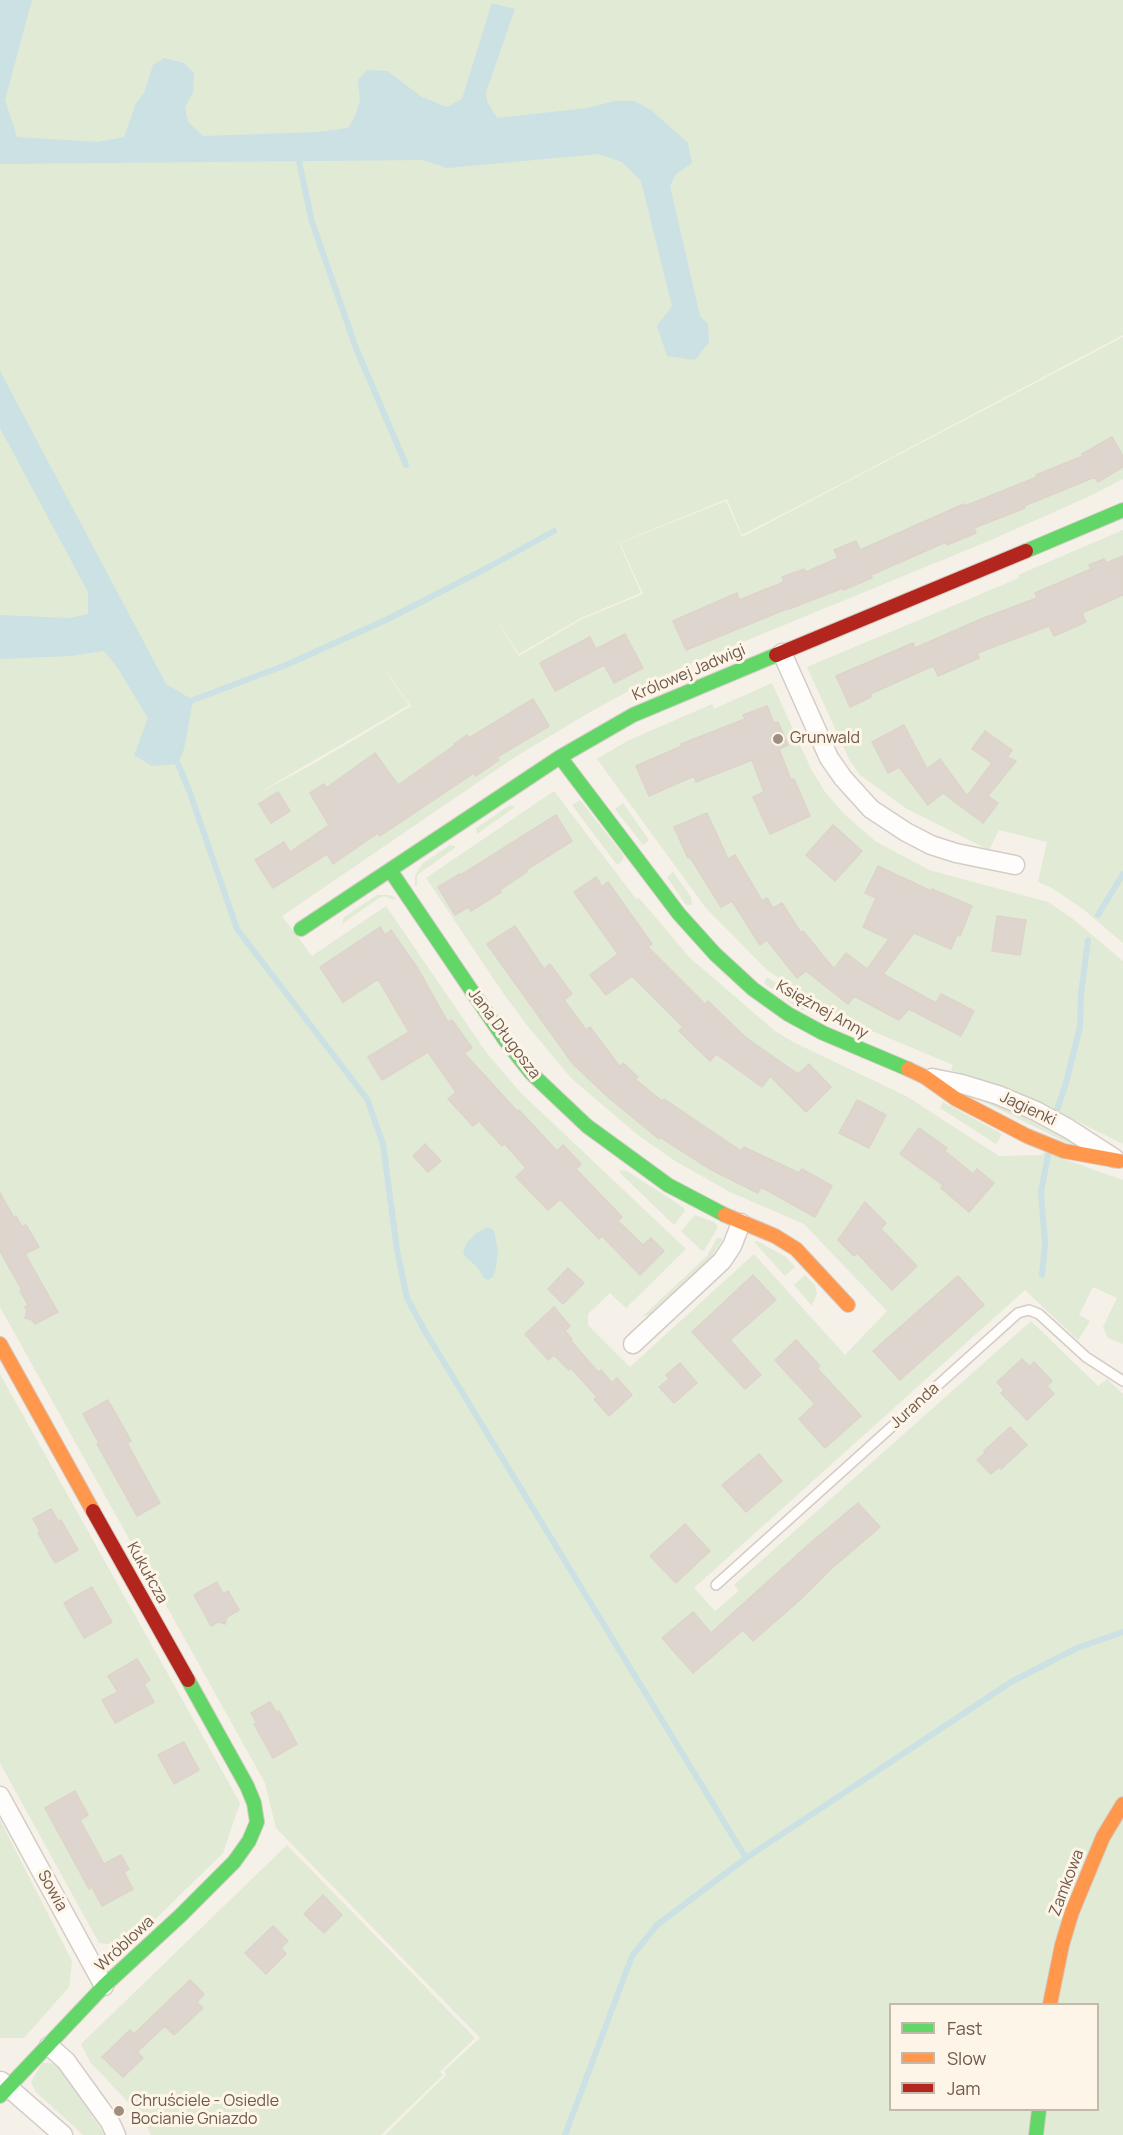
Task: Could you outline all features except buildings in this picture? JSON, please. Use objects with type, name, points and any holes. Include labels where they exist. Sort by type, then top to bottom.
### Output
[{"type":"street","name":"Królowej Jadwigi","points":[[301,929],[560,757],[633,715],[1123,510]]},
{"type":"street","points":[[782,652],[829,758],[843,778],[871,809],[906,832],[932,845],[956,853],[1015,865]]},
{"type":"street","name":"Księżnej Anny","points":[[560,757],[679,914],[753,989],[788,1014],[823,1033],[925,1077],[956,1099],[1027,1136],[1064,1150],[1121,1162]]},
{"type":"street","name":"Jana Długosza","points":[[390,870],[505,1040],[531,1073],[558,1100],[640,1167],[677,1190],[741,1223],[776,1236],[796,1249],[848,1305]]},
{"type":"street","name":"Jagienki","points":[[925,1077],[962,1084],[998,1095],[1026,1107],[1069,1129],[1121,1162]]},
{"type":"street","points":[[633,1344],[722,1261],[732,1246],[741,1223]]},
{"type":"street","name":"Kukułcza","points":[[0,1344],[246,1786],[254,1803],[257,1822]]},
{"type":"street","name":"Sowia","points":[[0,1796],[104,1986]]},
{"type":"street","name":"Zamkowa","points":[[1050,2003],[1065,1934],[1086,1874],[1103,1837],[1123,1804]]},
{"type":"street","name":"Wróblowa","points":[[3,2087],[49,2046],[104,1986],[180,1916],[234,1862],[249,1841],[257,1822]]},
{"type":"street","points":[[49,2046],[66,2061],[110,2122],[116,2135]]},
{"type":"street","points":[[3,2087],[63,2135]]},
{"type":"street","points":[[1036,2135],[1039,2111]]},
{"type":"lane","name":"Juranda","points":[[716,1585],[1018,1313],[1029,1310],[1039,1314],[1086,1357],[1123,1381]]},
{"type":"green space","points":[[0,0],[1123,0],[1123,335],[742,535],[727,499],[619,543],[641,593],[581,618],[519,654],[486,603],[519,656],[582,619],[643,594],[620,543],[726,501],[742,537],[1123,337],[1123,479],[991,540],[694,662],[627,692],[515,757],[282,916],[312,956],[386,906],[486,1052],[520,1092],[686,1249],[626,1308],[610,1293],[588,1314],[588,1325],[630,1367],[754,1254],[845,1355],[887,1311],[804,1224],[730,1192],[675,1161],[638,1135],[572,1079],[501,990],[426,878],[554,791],[636,899],[639,898],[689,957],[775,1031],[793,1042],[906,1096],[999,1156],[1042,1155],[1044,1152],[1123,1180],[1123,1344],[1108,1338],[1103,1327],[1117,1298],[1093,1287],[1079,1315],[1090,1321],[1078,1340],[1025,1290],[694,1588],[715,1611],[739,1591],[734,1585],[1031,1321],[1098,1386],[1107,1379],[1123,1394],[1123,2135],[385,2135],[446,2075],[444,2071],[480,2038],[276,1828],[265,1783],[0,1307]],"holes":[[[376,657],[411,706],[313,764],[253,796],[409,705]]]},
{"type":"green space","points":[[1123,530],[1123,943],[1083,909],[1050,887],[1038,882],[1047,842],[999,830],[989,850],[907,809],[860,775],[850,761],[807,667],[1019,578],[1018,575]]},
{"type":"green space","points":[[772,683],[811,769],[825,792],[843,813],[875,841],[929,870],[1048,902],[1073,919],[1123,961],[1123,1144],[1038,1102],[951,1070],[953,1065],[841,1018],[768,971],[706,908],[597,759],[627,741],[712,704],[714,709]]},
{"type":"green space","points":[[580,800],[624,856],[617,865],[572,805]]},
{"type":"green space","points":[[623,803],[649,840],[643,845],[615,809]]},
{"type":"green space","points":[[510,805],[515,807],[477,834],[476,828]]},
{"type":"green space","points":[[450,845],[455,848],[420,873],[417,876],[417,886],[415,886],[415,876],[422,864]]},
{"type":"green space","points":[[673,872],[691,897],[692,905],[686,905],[667,877]]},
{"type":"green space","points":[[377,895],[389,895],[396,898],[395,900],[383,896],[342,924],[344,917]]},
{"type":"green space","points":[[767,977],[809,1007],[807,1010],[801,1010],[764,983]]},
{"type":"green space","points":[[956,1088],[1068,1133],[1078,1148]]},
{"type":"green space","points":[[943,1102],[1002,1134],[996,1144],[940,1108]]},
{"type":"green space","points":[[622,1170],[684,1208],[685,1211],[674,1225],[619,1172]]},
{"type":"green space","points":[[695,1215],[714,1222],[718,1227],[704,1251],[681,1231]]},
{"type":"green space","points":[[717,1238],[721,1238],[722,1241],[707,1263],[653,1313],[642,1317],[707,1256]]},
{"type":"green space","points":[[757,1241],[786,1257],[795,1267],[785,1276],[754,1242]]},
{"type":"green space","points":[[805,1275],[815,1285],[817,1293],[812,1306],[794,1285]]},
{"type":"green space","points":[[0,1374],[240,1803],[223,1853],[128,1946],[99,1943],[0,1763]]},
{"type":"green space","points":[[0,1820],[72,1961],[69,1987],[24,2038],[0,2038]]},
{"type":"green space","points":[[287,1845],[475,2038],[440,2072],[443,2075],[381,2135],[151,2135],[144,2119],[90,2062],[81,2044]]},
{"type":"green space","points":[[42,2063],[51,2063],[59,2067],[105,2135],[83,2135],[36,2092],[31,2082]]},
{"type":"shaded area","points":[[0,0],[32,0],[5,100],[17,137],[98,142],[124,137],[136,103],[144,93],[153,65],[164,58],[184,63],[194,73],[193,92],[185,107],[188,122],[203,136],[317,132],[348,128],[360,101],[358,80],[367,70],[387,71],[422,97],[447,107],[462,99],[492,3],[515,9],[486,92],[487,102],[497,118],[587,108],[615,101],[634,101],[651,110],[688,143],[692,163],[676,174],[670,186],[700,316],[708,324],[709,342],[695,360],[667,356],[657,326],[672,306],[641,181],[622,162],[599,154],[447,168],[423,160],[0,164]]},
{"type":"shaded area","points":[[0,371],[166,684],[193,700],[184,749],[178,764],[152,766],[134,755],[148,718],[117,667],[104,651],[70,656],[0,659],[0,615],[69,618],[88,614],[88,592],[0,428]]},
{"type":"shaded area","points":[[486,1228],[494,1231],[498,1251],[493,1277],[488,1280],[463,1251],[476,1233]]},
{"type":"waterway","points":[[299,161],[312,222],[356,348],[406,465]]},
{"type":"waterway","points":[[193,700],[286,665],[388,619],[554,531]]},
{"type":"waterway","points":[[178,764],[237,929],[367,1099],[383,1144],[397,1250],[407,1298],[426,1333],[746,1858]]},
{"type":"waterway","points":[[1098,915],[1123,874]]},
{"type":"waterway","points":[[1057,1110],[1080,1027],[1081,994],[1088,940]]},
{"type":"waterway","points":[[1042,1275],[1045,1244],[1041,1192],[1048,1155]]},
{"type":"waterway","points":[[565,2135],[632,1956],[657,1925],[746,1858],[1011,1682],[1077,1648],[1123,1632]]},
{"type":"traffic: fast","points":[[1026,551],[1123,510]]},
{"type":"traffic: fast","points":[[301,929],[560,757],[633,715],[776,655]]},
{"type":"traffic: fast","points":[[560,757],[679,914],[715,954],[753,989],[788,1014],[823,1033],[908,1069]]},
{"type":"traffic: fast","points":[[390,870],[505,1040],[531,1073],[587,1126],[668,1185],[725,1215]]},
{"type":"traffic: fast","points":[[0,2096],[104,1986],[180,1916],[234,1862],[249,1841],[257,1822],[254,1803],[247,1786],[188,1680]]},
{"type":"traffic: fast","points":[[1036,2135],[1039,2111]]},
{"type":"traffic: slow","points":[[908,1069],[925,1077],[956,1099],[1027,1136],[1064,1151],[1119,1161]]},
{"type":"traffic: slow","points":[[725,1215],[775,1236],[796,1249],[848,1305]]},
{"type":"traffic: slow","points":[[0,1344],[93,1511]]},
{"type":"traffic: slow","points":[[1050,2003],[1062,1945],[1072,1912],[1103,1837],[1123,1804]]},
{"type":"traffic: jam","points":[[776,655],[1026,551]]},
{"type":"traffic: jam","points":[[93,1511],[188,1680]]},
{"type":"place","name":"Grunwald","points":[[778,739]]},
{"type":"place","name":"Chruściele - Osiedle Bocianie Gniazdo","points":[[119,2111]]}]
